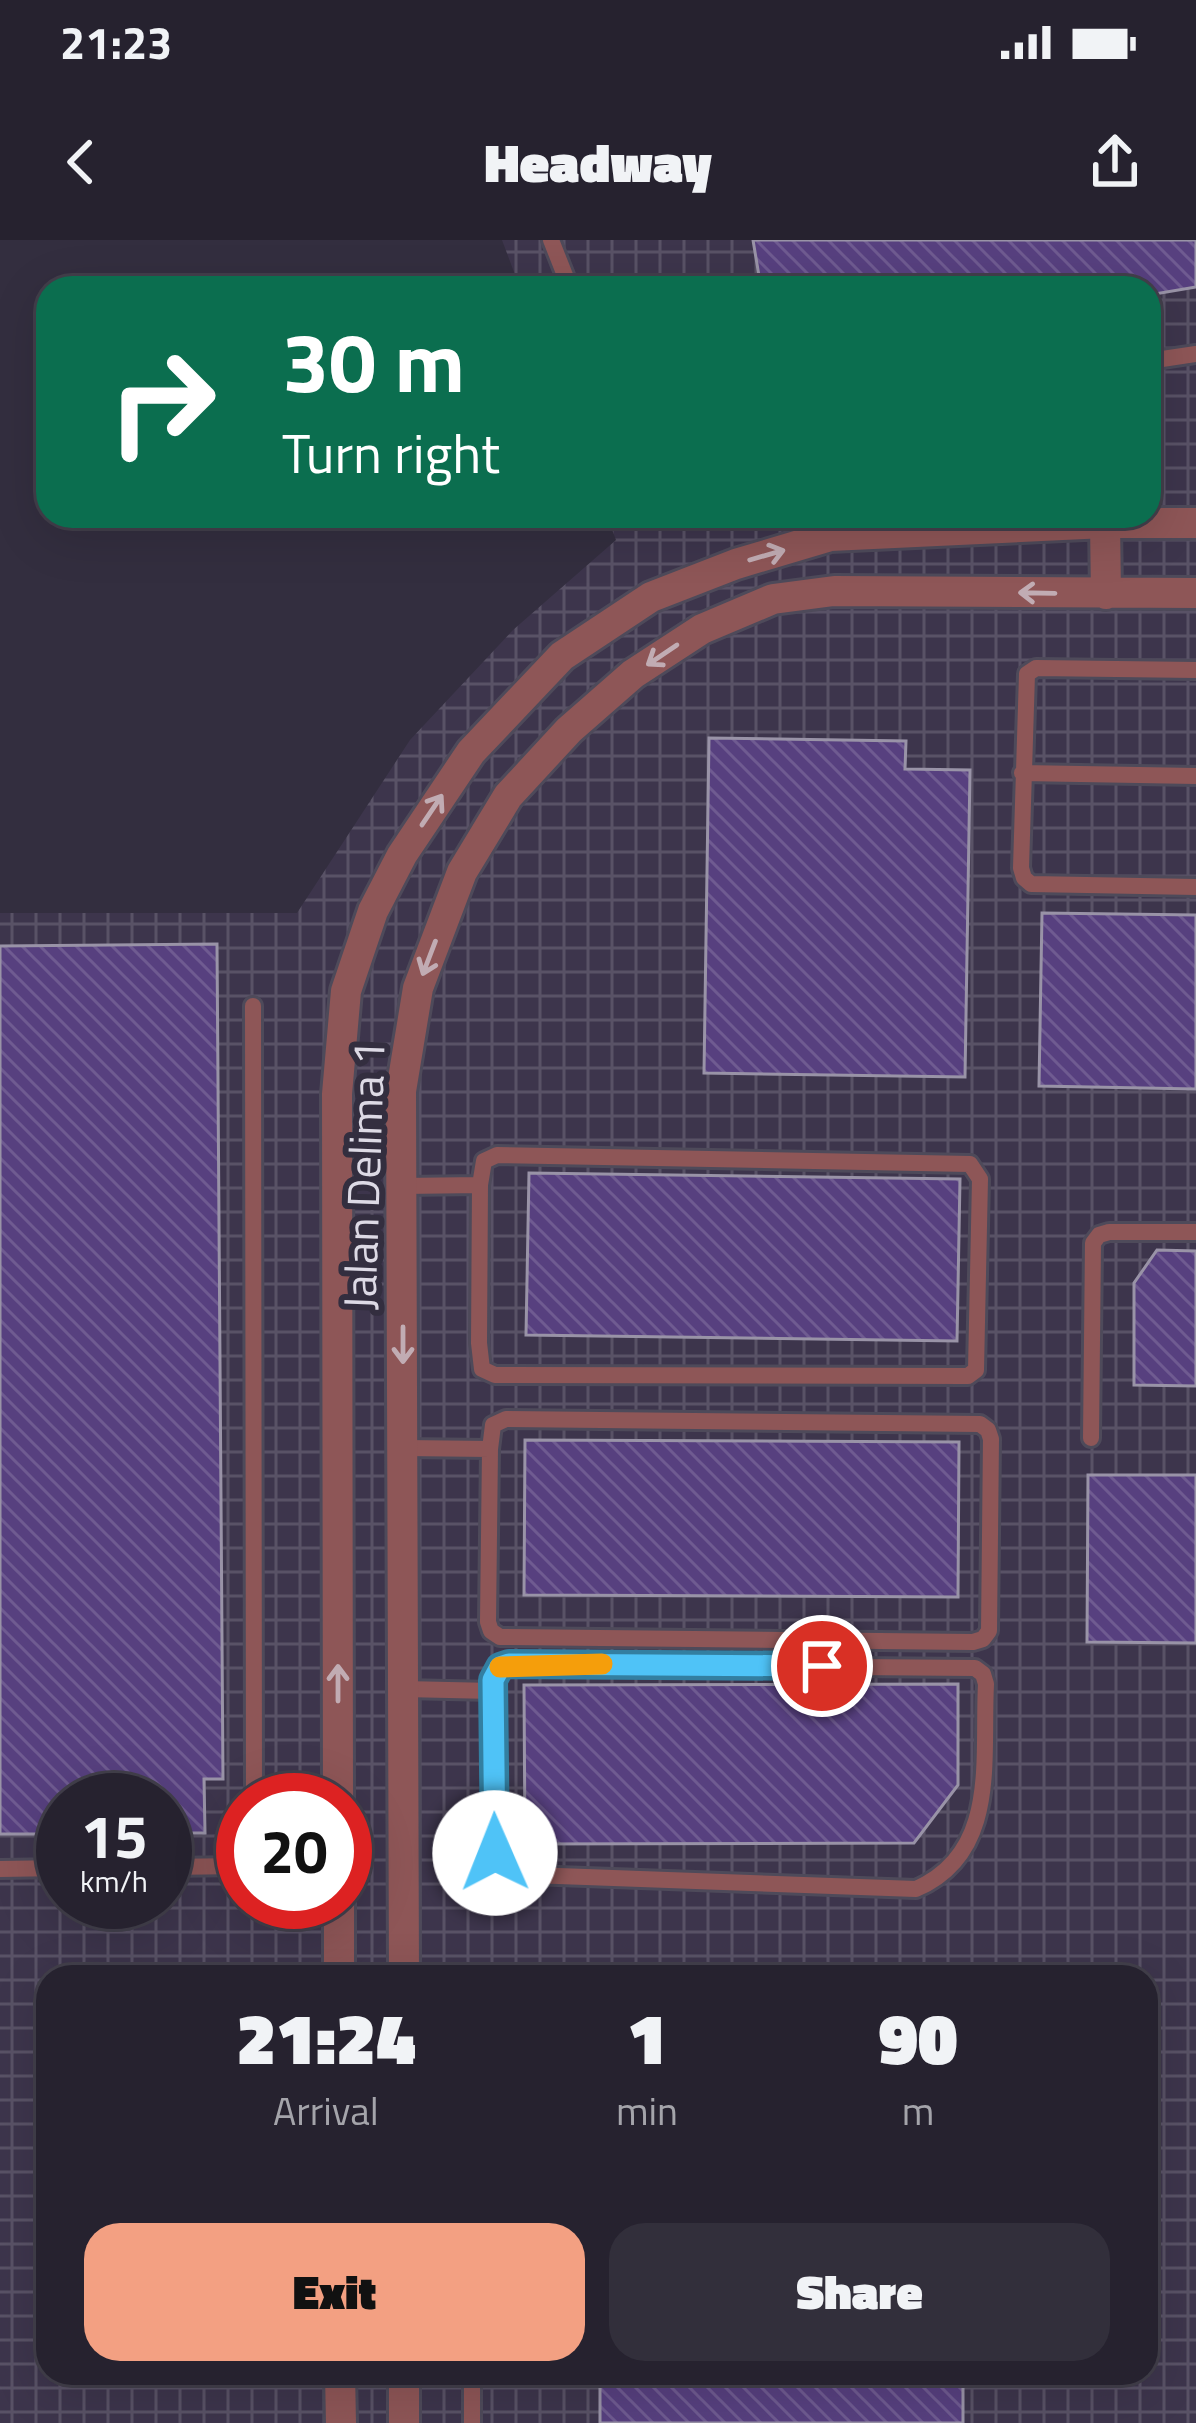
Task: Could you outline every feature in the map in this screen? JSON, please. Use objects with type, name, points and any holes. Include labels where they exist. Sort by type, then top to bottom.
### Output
[{"type":"street","name":"Jalan Delima 1","points":[[1161,523],[1196,523]]},
{"type":"street","name":"Jalan Delima 1","points":[[338,1773],[337,1094],[346,991],[373,911],[402,855],[471,752],[562,656],[651,598],[736,564],[830,536],[1000,528]]},
{"type":"street","points":[[1106,528],[1106,594]]},
{"type":"street","name":"Jalan Delima 1","points":[[404,1965],[401,1091],[418,988],[462,872],[508,796],[569,730],[633,674],[702,628],[772,599],[834,591],[1196,593]]},
{"type":"street","points":[[339,1929],[339,1965]]},
{"type":"street","points":[[340,2385],[340,2423]]},
{"type":"street","points":[[404,2385],[404,2423]]},
{"type":"lane","points":[[551,240],[565,276]]},
{"type":"lane","points":[[1161,359],[1196,354]]},
{"type":"lane","points":[[1196,670],[1036,668],[1024,683],[1021,868],[1031,884],[1196,887]]},
{"type":"lane","points":[[1022,773],[1196,776]]},
{"type":"lane","points":[[253,1006],[254,1773]]},
{"type":"lane","points":[[497,1155],[970,1164],[980,1179],[976,1370],[968,1376],[495,1375],[482,1369],[479,1343],[480,1185],[484,1161],[497,1155]]},
{"type":"lane","points":[[402,1186],[480,1185]]},
{"type":"lane","points":[[1091,1438],[1093,1243],[1109,1232],[1196,1232]]},
{"type":"lane","points":[[506,1419],[980,1424],[992,1439],[989,1631],[973,1642],[500,1637],[488,1622],[490,1449],[493,1425],[506,1419]]},
{"type":"lane","points":[[404,1448],[490,1449]]},
{"type":"lane","points":[[509,1664],[975,1668],[986,1684],[979,1823],[953,1865],[916,1888],[531,1875],[506,1867],[495,1853],[493,1691],[500,1667],[509,1664]]},
{"type":"lane","points":[[404,1689],[493,1691]]},
{"type":"lane","points":[[0,1869],[36,1868]]},
{"type":"lane","points":[[472,2385],[472,2423]]},
{"type":"shaded area","points":[[502,240],[1196,240],[1196,2423],[0,2423],[0,913],[297,913],[410,740],[513,630],[616,540],[612,528],[1161,528],[1161,276],[516,276]]},
{"type":"building","points":[[753,240],[1196,240],[1196,287],[1161,293],[1161,276],[759,276]]},
{"type":"building","points":[[709,738],[906,741],[905,769],[970,770],[965,1077],[704,1073]]},
{"type":"building","points":[[1042,913],[1196,915],[1196,1089],[1039,1086]]},
{"type":"building","points":[[217,944],[223,1773],[216,1773],[216,1779],[204,1779],[205,1833],[192,1833],[192,1773],[36,1773],[36,1834],[0,1834],[0,946]]},
{"type":"building","points":[[529,1173],[960,1179],[957,1341],[526,1335]]},
{"type":"building","points":[[1157,1250],[1196,1251],[1196,1386],[1134,1385],[1134,1283]]},
{"type":"building","points":[[525,1440],[959,1442],[958,1597],[524,1595]]},
{"type":"building","points":[[1088,1475],[1196,1475],[1196,1643],[1087,1642]]},
{"type":"building","points":[[958,1684],[958,1785],[914,1843],[525,1844],[524,1685]]},
{"type":"building","points":[[600,2385],[963,2385],[963,2423],[600,2423]]},
{"type":"slow traffic","points":[[500,1667],[602,1664]]},
{"type":"route","points":[[495,1853],[493,1680],[500,1667],[822,1666]]}]
